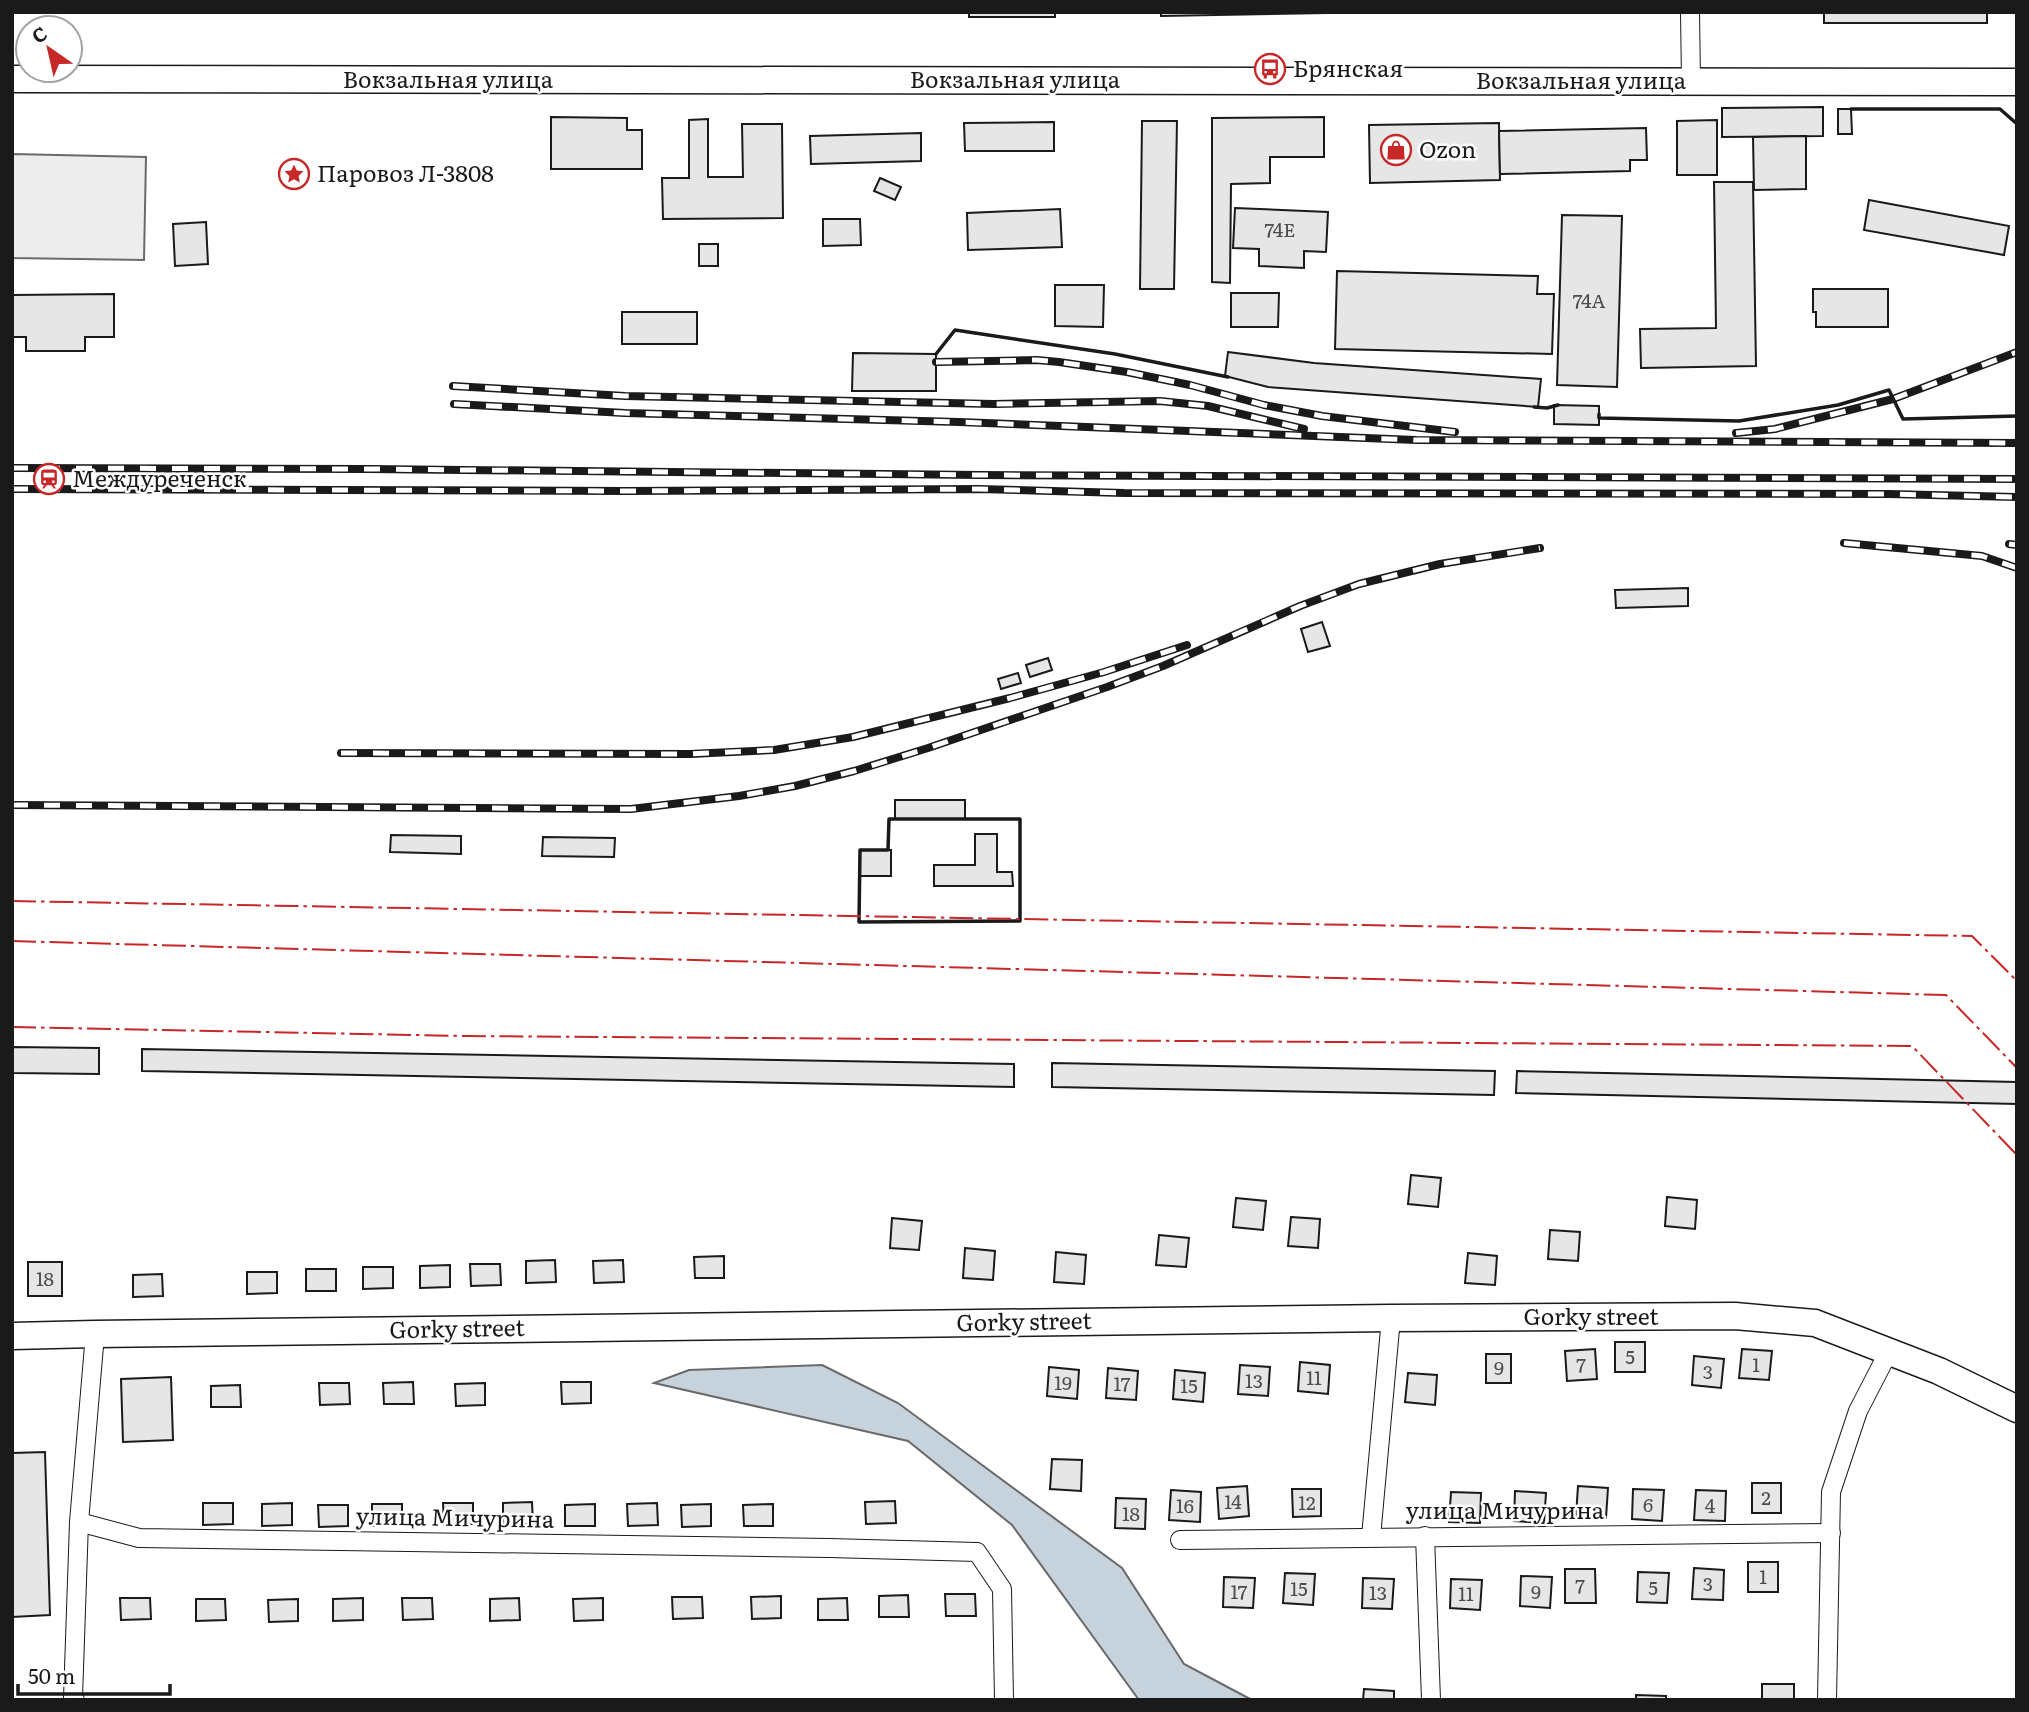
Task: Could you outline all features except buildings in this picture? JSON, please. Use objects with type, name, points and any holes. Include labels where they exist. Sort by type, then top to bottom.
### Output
[{"type":"main road","name":"Вокзальная улица","points":[[12,79],[2017,82]]},
{"type":"main road","name":"Gorky street","points":[[12,1336],[1735,1316],[1815,1322],[1940,1371],[2017,1409]]},
{"type":"street","points":[[1690,12],[1691,81]]},
{"type":"street","points":[[1371,1536],[1391,1318]]},
{"type":"street","points":[[75,1700],[79,1522],[95,1334]]},
{"type":"street","points":[[1828,1700],[1831,1492],[1858,1411],[1889,1351]]},
{"type":"street","name":"улица Мичурина","points":[[79,1522],[139,1538],[977,1552],[1002,1589],[1004,1700]]},
{"type":"street","name":"улица Мичурина","points":[[1180,1540],[1830,1533]]},
{"type":"street","points":[[1425,1536],[1431,1700]]},
{"type":"shaded area","points":[[12,154],[146,157],[144,260],[12,258]]},
{"type":"shaded area","points":[[822,1365],[898,1403],[1122,1568],[1184,1664],[1252,1700],[1139,1700],[1012,1525],[908,1441],[654,1383],[689,1370]]},
{"type":"railway","points":[[1736,433],[1775,429],[1893,399],[2017,352]]},
{"type":"railway","points":[[936,362],[1059,362],[1127,372],[1322,416],[1455,432]]},
{"type":"railway","points":[[453,386],[625,396],[994,404],[1160,401],[1208,406],[1304,429]]},
{"type":"railway","points":[[454,404],[625,413],[959,422],[1416,440],[2017,443]]},
{"type":"railway","points":[[12,468],[2017,479]]},
{"type":"railway","points":[[12,489],[978,489],[1124,493],[1889,494],[2017,497]]},
{"type":"railway","points":[[1844,543],[1982,556],[2017,568]]},
{"type":"railway","points":[[2009,544],[2017,545]]},
{"type":"railway","points":[[12,805],[631,809],[739,796],[795,786],[854,771],[1107,687],[1359,584],[1440,564],[1540,548]]},
{"type":"railway","points":[[341,753],[690,754],[774,750],[853,737],[1010,698],[1187,645]]},
{"type":"wall","points":[[1851,109],[2000,109],[2017,124]]},
{"type":"wall","points":[[936,354],[955,330],[1115,354],[1228,377]]},
{"type":"wall","points":[[1599,414],[1599,418],[1739,421],[1838,405],[1889,390],[1903,419],[2017,416]]},
{"type":"wall","points":[[1534,407],[1558,405]]},
{"type":"wall","points":[[889,819],[1020,819],[1020,921],[859,922],[860,850],[888,850],[889,819]]},
{"type":"power","points":[[12,901],[1972,936],[2017,981]]},
{"type":"power","points":[[12,941],[1946,995],[2017,1068]]},
{"type":"power","points":[[12,1027],[467,1036],[1912,1046],[2017,1155]]},
{"type":"place","name":"Брянская","points":[[1270,69]]},
{"type":"place","name":"Ozon","points":[[1396,150]]},
{"type":"place","name":"Паровоз Л-3808","points":[[294,174]]},
{"type":"place","name":"Междуреченск","points":[[49,479]]}]
